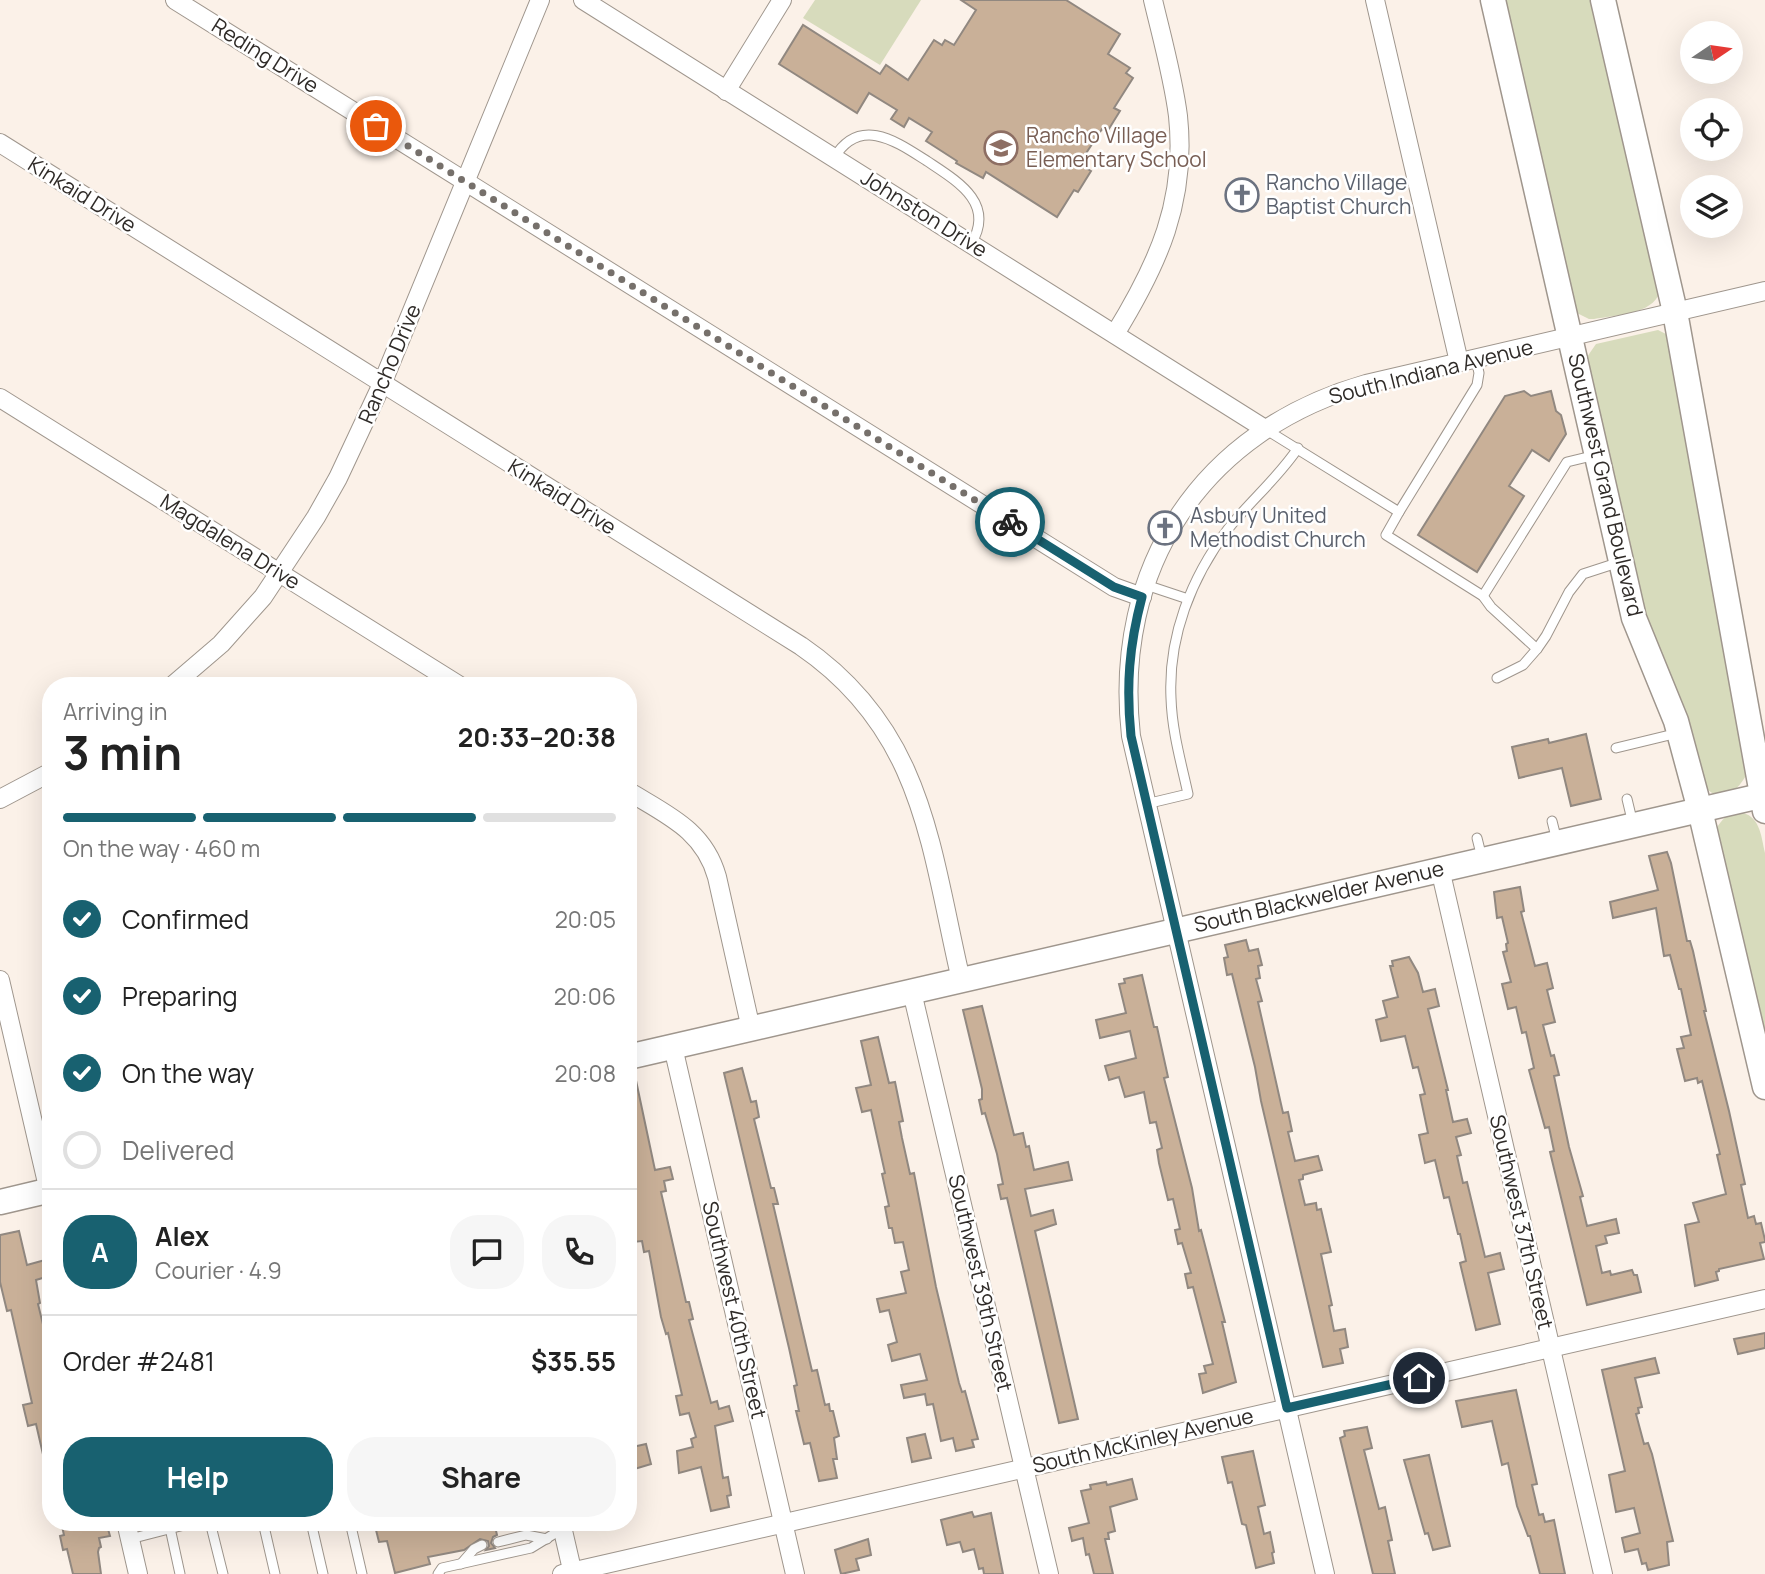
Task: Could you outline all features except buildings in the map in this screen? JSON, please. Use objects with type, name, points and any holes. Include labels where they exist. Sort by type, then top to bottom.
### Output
[{"type":"street","name":"Reding Drive","points":[[175,0],[1114,587],[1144,591]]},
{"type":"street","name":"Rancho Drive","points":[[182,677],[244,620],[280,573],[338,478],[382,384],[540,0]]},
{"type":"street","name":"Johnston Drive","points":[[583,0],[1265,429]]},
{"type":"street","points":[[726,90],[782,0]]},
{"type":"street","points":[[1115,334],[1161,250],[1177,180],[1177,115],[1153,0]]},
{"type":"street","points":[[1375,0],[1467,360]]},
{"type":"street","name":"Southwest Grand Boulevard","points":[[1493,0],[1634,618],[1680,733],[1765,1087]]},
{"type":"street","points":[[1603,0],[1675,312],[1764,801]]},
{"type":"street","name":"Kinkaid Drive","points":[[0,143],[801,646],[847,683],[877,718],[902,758],[910,778],[925,824],[961,980]]},
{"type":"street","name":"South Indiana Avenue","points":[[1325,1574],[1131,736],[1129,657],[1144,591],[1160,548],[1184,508],[1218,468],[1265,429],[1293,412],[1347,389],[1765,291]]},
{"type":"street","name":"Magdalena Drive","points":[[0,398],[446,677]]},
{"type":"street","points":[[0,799],[42,777]]},
{"type":"street","points":[[637,797],[687,828],[710,857],[717,877],[751,1029]]},
{"type":"street","name":"South Blackwelder Avenue","points":[[637,1055],[1440,869],[1480,849],[1555,832],[1633,825],[1700,810],[1764,801]]},
{"type":"street","name":"Southwest 37th Street","points":[[1440,869],[1603,1574]]},
{"type":"street","points":[[0,980],[42,1160]]},
{"type":"street","name":"Southwest 39th Street","points":[[912,992],[1049,1574]]},
{"type":"street","name":"Southwest 40th Street","points":[[673,1047],[795,1574]]},
{"type":"street","points":[[0,1202],[42,1195]]},
{"type":"street","name":"South McKinley Avenue","points":[[569,1573],[1765,1299]]},
{"type":"street","points":[[128,1531],[138,1574]]},
{"type":"street","points":[[563,1531],[569,1573]]},
{"type":"lane","points":[[834,158],[844,144],[861,137],[877,135],[897,142],[957,181],[971,195],[979,220],[971,244]]},
{"type":"lane","points":[[1467,360],[1479,373],[1477,385],[1386,535],[1483,596],[1491,607],[1537,649]]},
{"type":"lane","points":[[1265,429],[1399,512]]},
{"type":"lane","points":[[1146,804],[1188,794],[1174,730],[1171,697],[1174,645],[1188,599],[1208,559],[1228,529],[1284,469],[1298,448]]},
{"type":"lane","points":[[1483,596],[1567,462],[1598,455]]},
{"type":"lane","points":[[1497,678],[1523,665],[1537,649],[1569,592],[1583,574],[1621,561]]},
{"type":"lane","points":[[1144,591],[1188,599]]},
{"type":"lane","points":[[1616,748],[1680,733]]},
{"type":"lane","points":[[1628,799],[1633,825]]},
{"type":"lane","points":[[171,1531],[180,1574]]},
{"type":"lane","points":[[213,1531],[223,1574]]},
{"type":"lane","points":[[265,1531],[275,1574]]},
{"type":"lane","points":[[313,1531],[323,1574]]},
{"type":"lane","points":[[351,1531],[362,1574]]},
{"type":"lane","points":[[438,1574],[442,1568],[531,1548],[556,1531]]},
{"type":"lane","points":[[498,1542],[526,1535],[547,1539]]},
{"type":"lane","points":[[461,1564],[474,1549],[482,1545]]},
{"type":"green space","points":[[815,0],[921,0],[880,65],[803,18]]},
{"type":"green space","points":[[1500,0],[1595,0],[1660,292],[1656,300],[1641,310],[1594,319],[1575,312]]},
{"type":"green space","points":[[1658,330],[1668,335],[1747,774],[1738,787],[1725,795],[1713,793],[1701,784],[1640,610],[1587,357],[1596,344]]},
{"type":"green space","points":[[1739,812],[1751,817],[1755,822],[1761,833],[1765,853],[1765,1054],[1716,829],[1725,818]]},
{"type":"way so far","points":[[376,126],[1010,522]]},
{"type":"place","name":"Rancho Village Elementary School","points":[[1001,148]]},
{"type":"place","name":"Rancho Village Baptist Church","points":[[1242,195]]},
{"type":"place","name":"Asbury United Methodist Church","points":[[1165,528]]},
{"type":"route","points":[[1010,522],[1114,587],[1142,597],[1129,657],[1128,697],[1135,760],[1287,1408],[1419,1378]]}]
